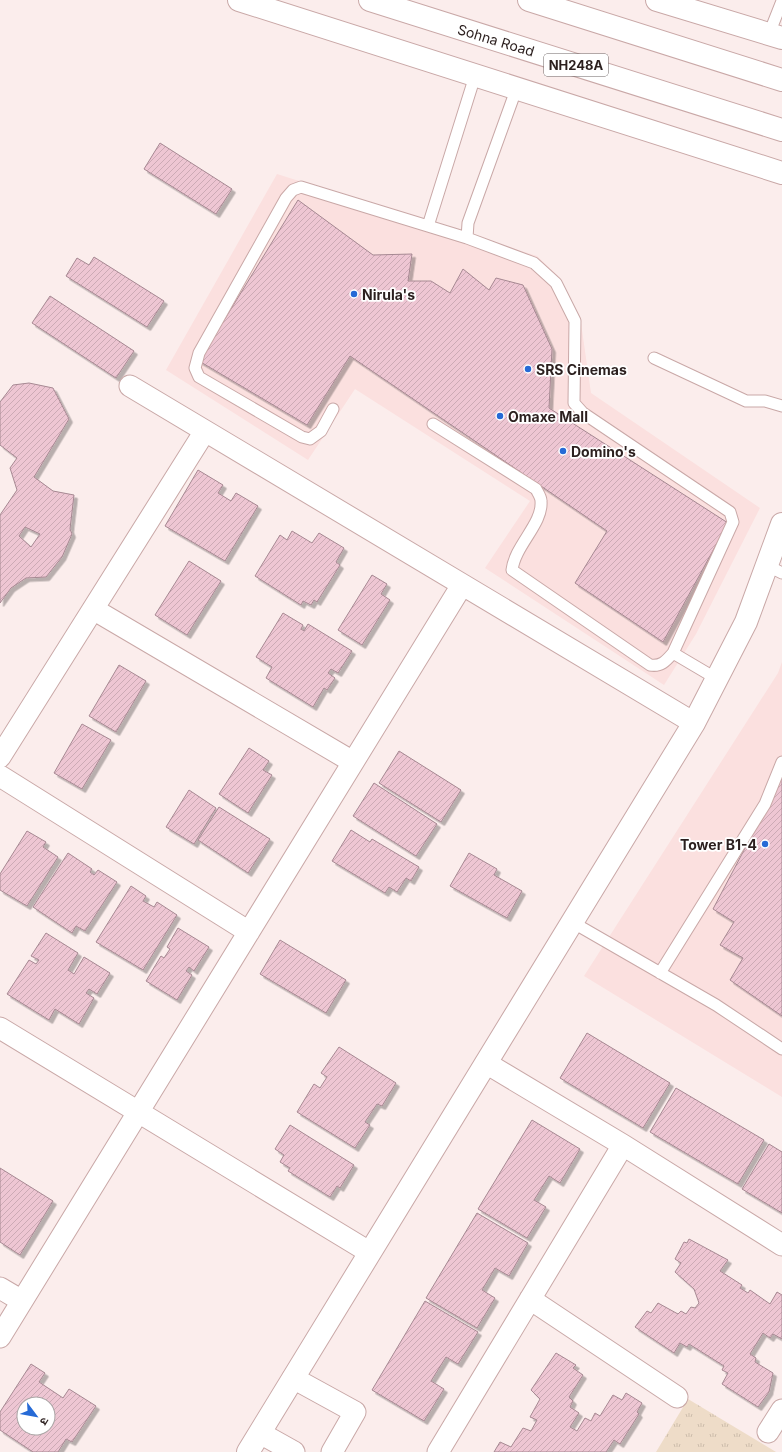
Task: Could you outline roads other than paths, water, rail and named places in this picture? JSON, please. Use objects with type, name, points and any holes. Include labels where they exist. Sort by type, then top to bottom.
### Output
[{"type":"main road","points":[[239,0],[516,90],[782,173]]},
{"type":"main road","name":"Sohna Road","points":[[370,0],[782,130]]},
{"type":"main road","points":[[529,0],[782,80]]},
{"type":"main road","points":[[657,0],[775,36]]},
{"type":"main road","points":[[248,1452],[369,1252],[694,724],[774,569],[782,524]]},
{"type":"street","points":[[130,386],[694,724]]},
{"type":"street","points":[[0,757],[205,431]]},
{"type":"street","points":[[0,1337],[462,585]]},
{"type":"street","points":[[93,609],[353,762]]},
{"type":"street","points":[[0,776],[249,932]]},
{"type":"street","points":[[0,1028],[369,1252]]},
{"type":"street","points":[[486,1063],[624,1145],[782,1245]]},
{"type":"street","points":[[438,1452],[624,1145]]},
{"type":"street","points":[[0,1288],[22,1301]]},
{"type":"street","points":[[530,1299],[677,1397]]},
{"type":"street","points":[[293,1378],[355,1412],[332,1452]]},
{"type":"street","points":[[768,1432],[782,1410]]},
{"type":"street","points":[[260,1433],[294,1452]]},
{"type":"lane","points":[[775,36],[782,1]]},
{"type":"lane","points":[[428,226],[475,76]]},
{"type":"lane","points":[[467,238],[468,223],[516,90]]},
{"type":"lane","points":[[333,409],[320,431],[310,438],[302,437],[199,377],[195,368],[199,353],[286,198],[293,190],[301,187],[467,238],[534,263],[556,283],[574,321],[574,403],[583,413],[730,512],[733,522],[673,653],[664,663],[657,666],[650,665],[512,570],[513,560],[540,513],[541,500],[536,489],[433,424]]},
{"type":"lane","points":[[654,358],[746,401],[765,401],[782,406]]},
{"type":"lane","points":[[673,653],[717,679]]},
{"type":"lane","points":[[660,973],[765,804],[782,762]]},
{"type":"lane","points":[[572,922],[716,1005],[782,1050]]},
{"type":"place","name":"Nirula's","points":[[354,294]]},
{"type":"place","name":"SRS Cinemas","points":[[528,369]]},
{"type":"place","name":"Omaxe Mall","points":[[500,416]]},
{"type":"place","name":"Domino's","points":[[563,451]]},
{"type":"place","name":"Tower B1-4","points":[[765,844]]}]
